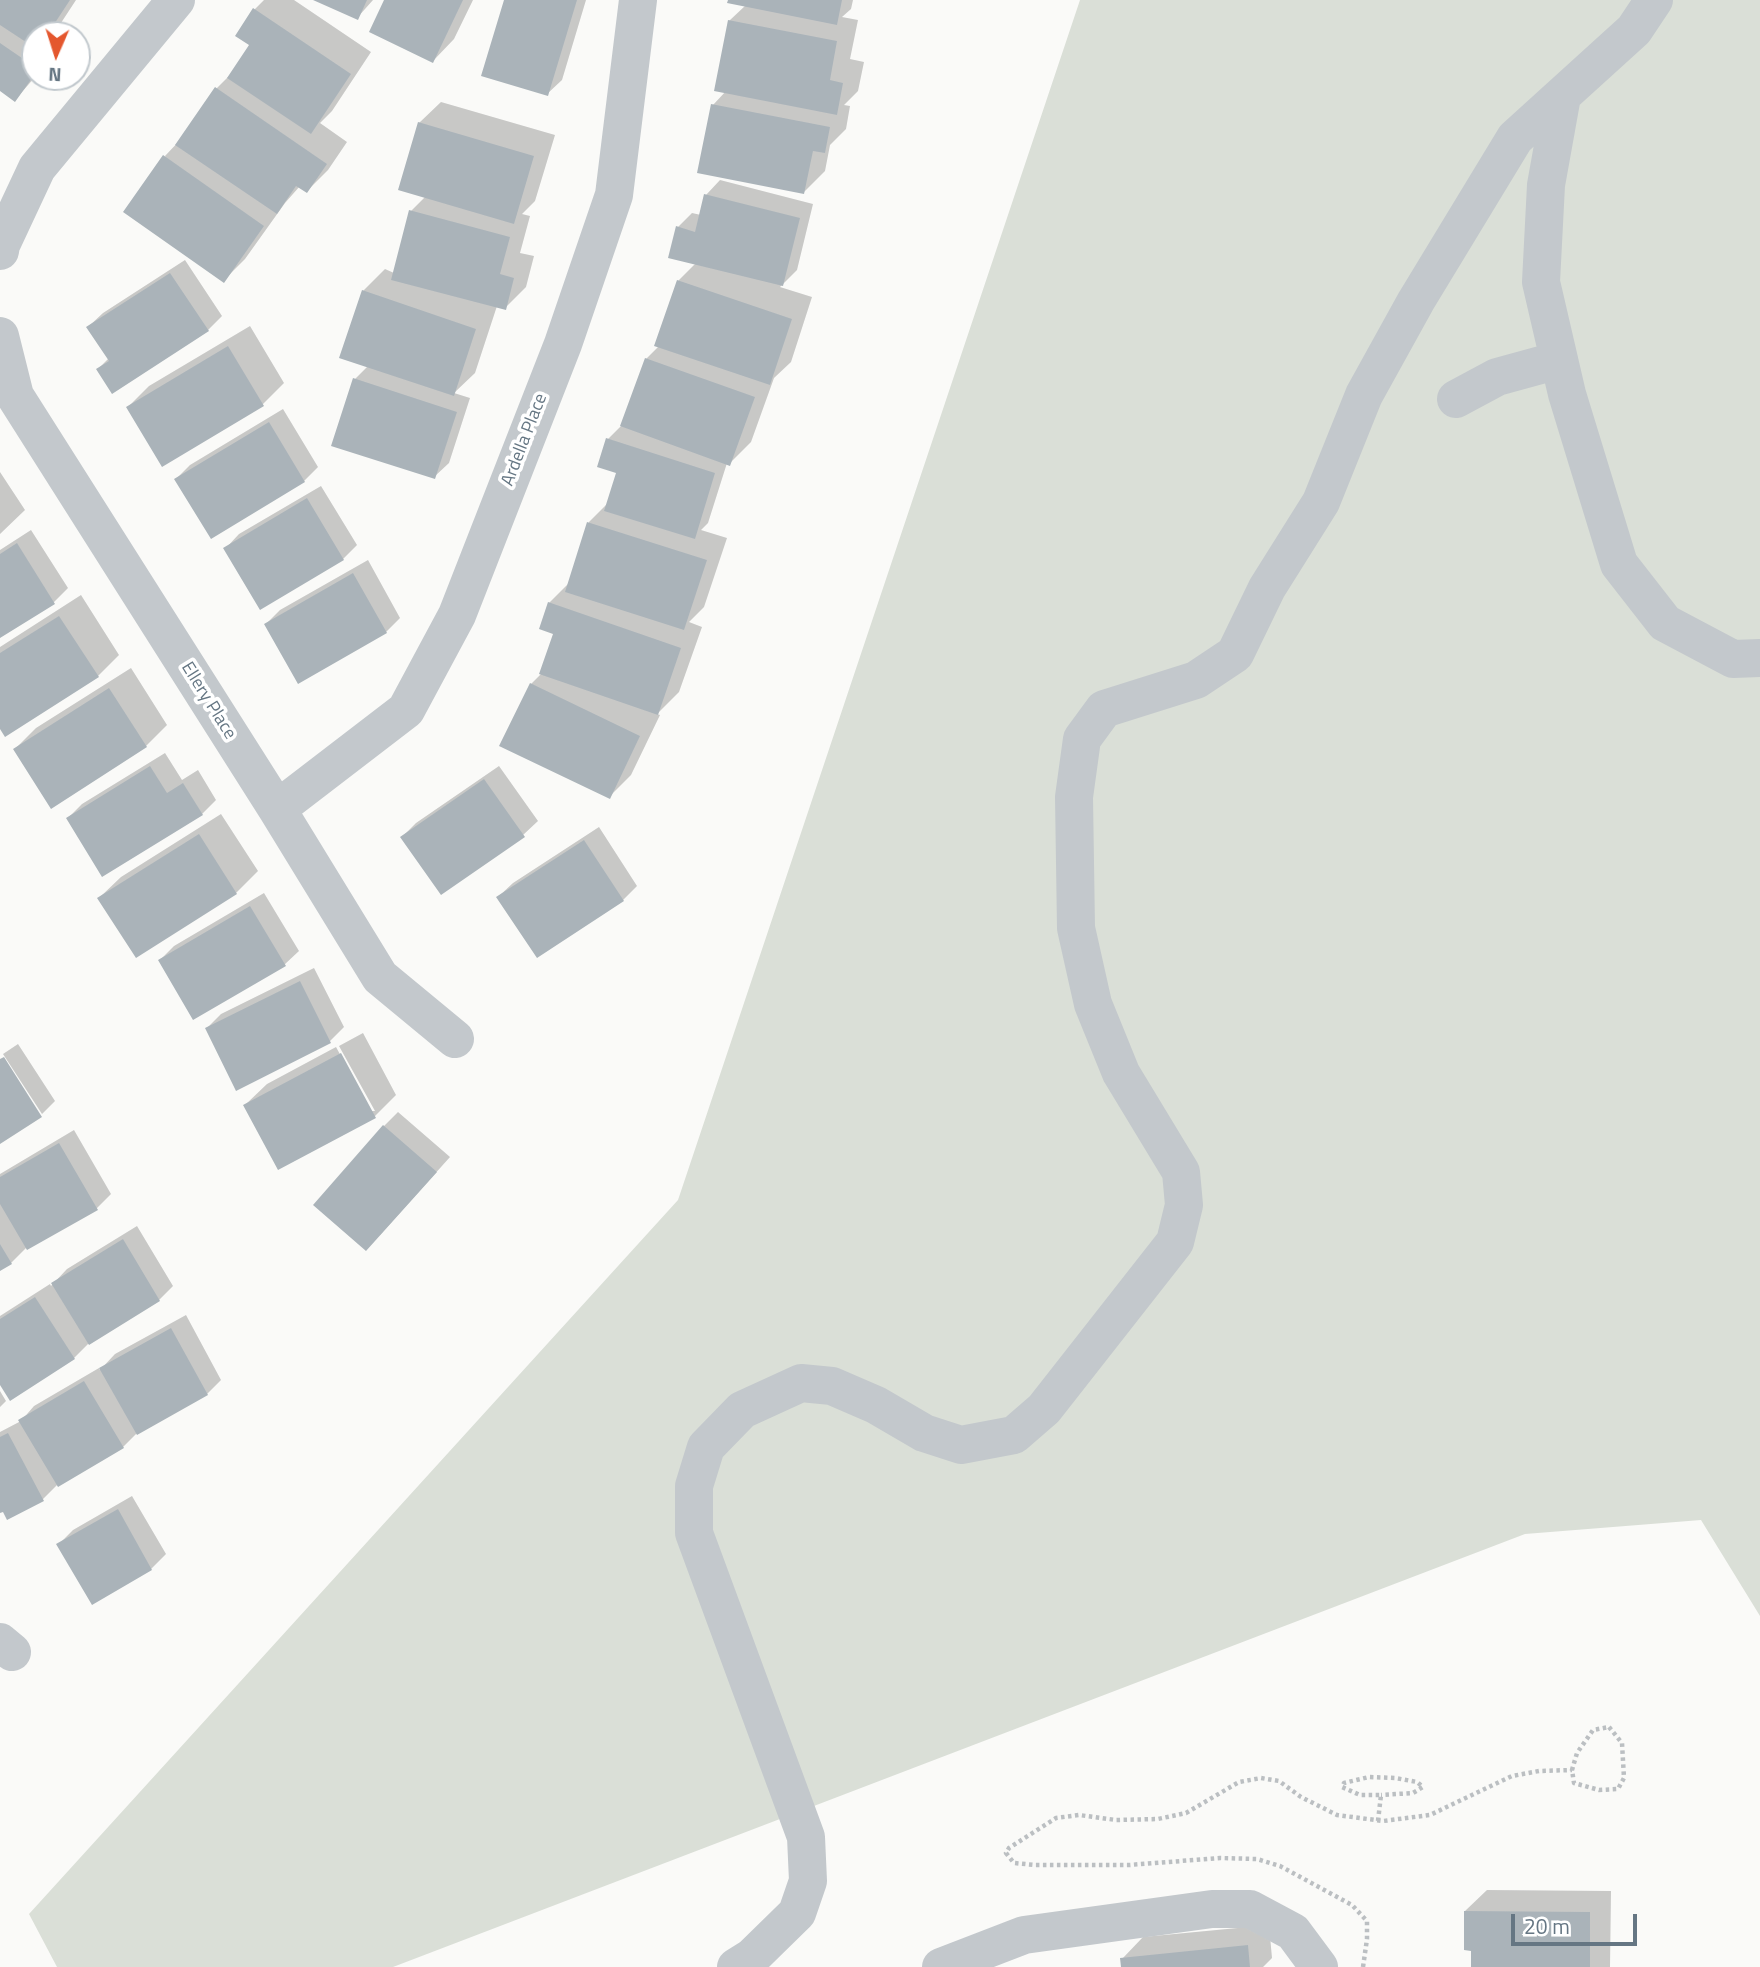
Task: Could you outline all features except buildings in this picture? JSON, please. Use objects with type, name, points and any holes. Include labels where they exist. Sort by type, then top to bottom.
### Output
[{"type":"street","points":[[0,251],[37,168],[176,0]]},
{"type":"street","name":"Ardella Place","points":[[277,808],[406,710],[457,615],[562,344],[614,195],[638,0]]},
{"type":"street","points":[[736,1967],[752,1957],[797,1913],[808,1881],[806,1837],[694,1533],[694,1486],[706,1447],[742,1409],[801,1383],[832,1386],[876,1405],[924,1433],[961,1445],[1014,1435],[1044,1409],[1175,1242],[1184,1205],[1181,1172],[1121,1073],[1093,1004],[1076,928],[1074,797],[1082,739],[1104,709],[1196,680],[1235,654],[1267,589],[1321,502],[1364,395],[1416,301],[1515,138],[1634,30],[1654,0]]},
{"type":"street","points":[[1562,96],[1546,185],[1541,282],[1567,394],[1619,564],[1665,622],[1733,659],[1760,658]]},
{"type":"street","name":"Ellery Place","points":[[0,336],[15,396],[277,808],[380,977],[455,1039]]},
{"type":"street","points":[[1456,399],[1497,377],[1559,360]]},
{"type":"street","points":[[941,1967],[1024,1935],[1212,1909],[1250,1909],[1293,1932],[1319,1967]]},
{"type":"path","points":[[1609,1727],[1622,1743],[1625,1778],[1618,1789],[1599,1790],[1574,1783],[1572,1770],[1577,1753],[1593,1730],[1609,1727]]},
{"type":"path","points":[[1363,1967],[1367,1921],[1352,1905],[1280,1866],[1257,1859],[1220,1857],[1129,1865],[1035,1865],[1014,1863],[1006,1853],[1009,1848],[1056,1818],[1079,1815],[1116,1820],[1158,1819],[1186,1813],[1239,1782],[1261,1777],[1279,1781],[1301,1797],[1337,1815],[1378,1821],[1430,1815],[1512,1776],[1539,1770],[1572,1770]]},
{"type":"path","points":[[1369,1777],[1417,1782],[1423,1787],[1413,1793],[1381,1795],[1360,1795],[1342,1787],[1343,1783],[1369,1777]]},
{"type":"path","points":[[1378,1821],[1381,1795]]},
{"type":"shaded area","points":[[1080,0],[1760,0],[1760,1616],[1701,1520],[1525,1534],[393,1967],[57,1967],[29,1914],[678,1200]]}]
